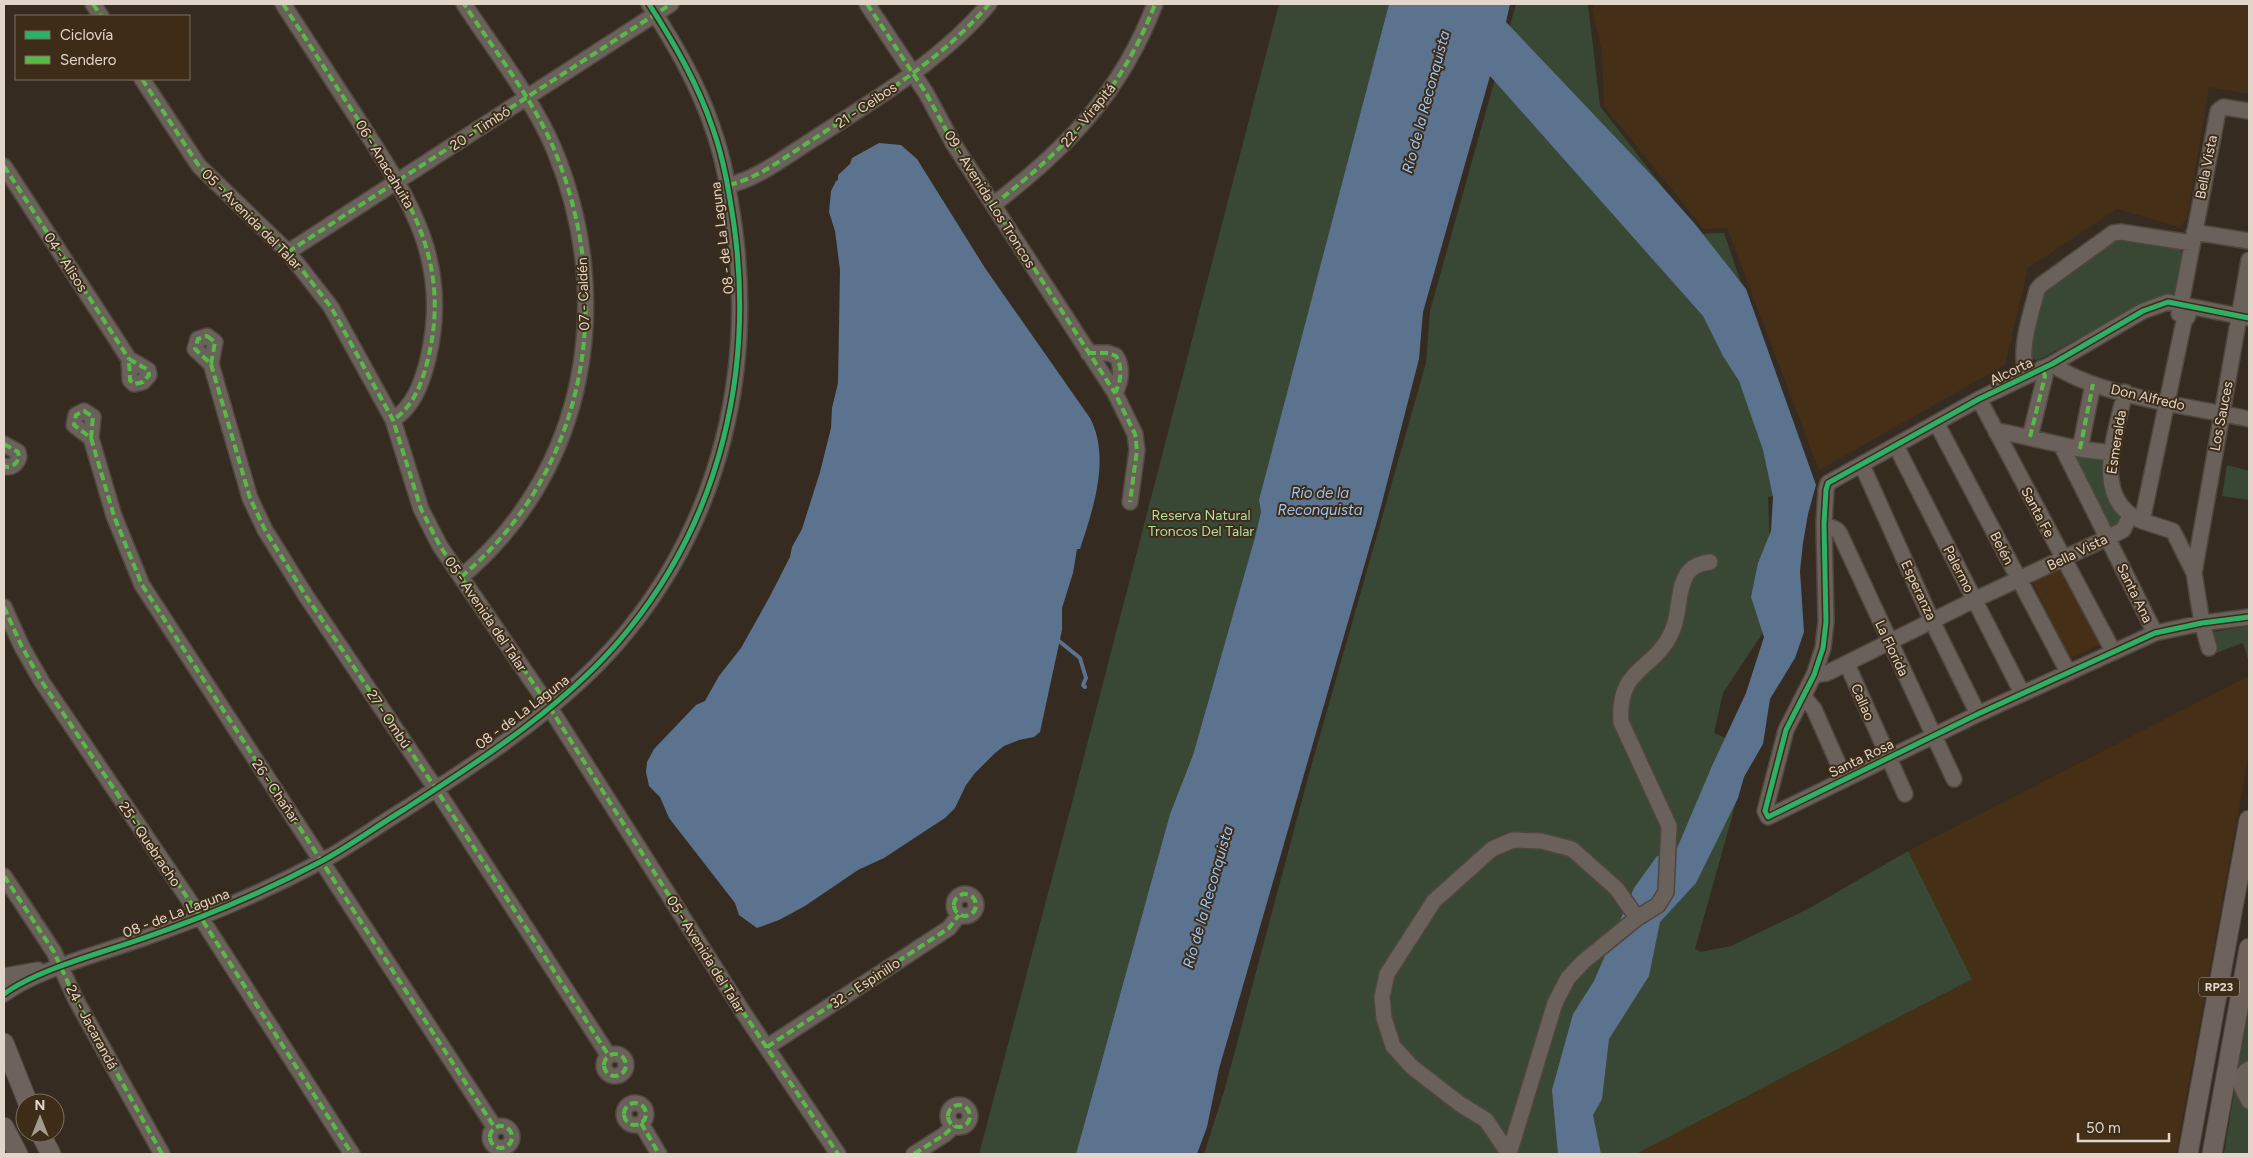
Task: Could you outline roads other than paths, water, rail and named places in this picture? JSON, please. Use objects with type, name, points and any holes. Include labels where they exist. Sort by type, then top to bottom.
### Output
[{"type":"main road","name":"RP23","points":[[2188,1154],[2249,824]]},
{"type":"main road","name":"RP23","points":[[2212,1154],[2249,948]]},
{"type":"main road","points":[[4,1043],[24,1093]]},
{"type":"main road","points":[[4,1069],[17,1093]]},
{"type":"main road","points":[[2202,1080],[2225,1084]]},
{"type":"main road","points":[[4,1126],[18,1154]]},
{"type":"main road","points":[[45,1143],[51,1154]]},
{"type":"street","points":[[93,4],[100,15]]},
{"type":"street","name":"06 - Anacahuita","points":[[283,4],[398,181],[420,226],[427,249],[435,319],[426,368],[418,390],[404,412],[393,420]]},
{"type":"street","name":"07 - Caldén","points":[[461,577],[502,539],[521,515],[554,457],[577,390],[584,353],[586,312],[580,241],[574,213],[553,147],[526,99],[464,4]]},
{"type":"street","name":"20 - Timbó","points":[[288,252],[526,99],[653,9],[671,4]]},
{"type":"street","name":"09 - Avenida Los Troncos","points":[[867,4],[926,93],[953,142],[1115,393],[1129,421],[1136,442],[1136,463],[1130,502]]},
{"type":"street","name":"21 - Ceibos","points":[[728,185],[756,176],[876,99],[951,43],[989,4]]},
{"type":"street","name":"22 - Virapitá","points":[[994,205],[1059,151],[1094,111],[1131,56],[1155,4]]},
{"type":"street","name":"08 - de La Laguna","points":[[4,994],[40,975],[200,918],[323,861],[436,789],[550,708],[584,679],[627,632],[644,610],[678,557],[706,493],[726,428],[739,349],[739,276],[728,185],[721,154],[710,119],[674,43],[653,9]]},
{"type":"street","name":"05 - Avenida del Talar","points":[[143,80],[199,166],[288,252],[331,306],[393,420],[426,520],[440,546],[550,708],[743,1012],[838,1154]]},
{"type":"street","name":"Bella Vista","points":[[1814,675],[1827,673],[1847,664],[1974,600],[2108,538],[2123,530],[2136,518],[2167,403],[2184,321],[2183,312],[2193,238],[2218,111],[2223,107],[2249,111]]},
{"type":"street","name":"04 - Alisos","points":[[4,166],[129,359]]},
{"type":"street","points":[[2026,375],[2023,356],[2024,345],[2037,290],[2041,284],[2114,233],[2249,241]]},
{"type":"street","name":"Los Sauces","points":[[2209,648],[2202,623],[2194,573],[2221,413],[2244,322],[2249,260]]},
{"type":"street","name":"Alcorta","points":[[1824,524],[1828,483],[1979,399],[2047,366],[2143,311],[2168,302],[2183,312],[2244,322]]},
{"type":"street","points":[[1088,353],[1108,353],[1116,356],[1120,362],[1120,370],[1119,386],[1115,393]]},
{"type":"street","name":"27 - Ombú","points":[[211,364],[242,471],[258,517],[306,596],[436,789],[609,1056]]},
{"type":"street","points":[[2030,437],[2047,366]]},
{"type":"street","name":"Don Alfredo","points":[[2047,366],[2094,384],[2124,392],[2167,403],[2249,419]]},
{"type":"street","points":[[2080,449],[2094,384]]},
{"type":"street","name":"Esmeralda","points":[[2124,392],[2112,453],[2110,484],[2123,510],[2136,518]]},
{"type":"street","name":"Santa Fe","points":[[1979,399],[2113,651]]},
{"type":"street","name":"Belén","points":[[1937,424],[2068,672]]},
{"type":"street","points":[[1996,432],[2030,437],[2080,449],[2112,453]]},
{"type":"street","name":"26 - Chañar","points":[[91,438],[114,516],[142,585],[495,1128]]},
{"type":"street","points":[[4,444],[18,452],[19,457],[14,465],[10,467],[4,466]]},
{"type":"street","name":"Santa Ana","points":[[2061,445],[2155,633]]},
{"type":"street","name":"Palermo","points":[[1896,446],[2022,693]]},
{"type":"street","name":"Esperanza","points":[[1862,465],[1932,621],[1978,714]]},
{"type":"street","points":[[2136,518],[2173,531],[2199,536]]},
{"type":"street","name":"La Florida","points":[[1824,524],[1837,530],[1840,534],[1889,643],[1954,779]]},
{"type":"street","name":"Santa Rosa","points":[[1824,524],[1826,629],[1823,648],[1814,675],[1786,730],[1765,811],[1768,817],[1933,735],[2155,633],[2202,623],[2249,617]]},
{"type":"street","name":"Los Sauces","points":[[2173,531],[2194,573]]},
{"type":"street","points":[[1509,1154],[1555,1003],[1568,978],[1583,962],[1637,918],[1658,906],[1666,892],[1669,826],[1621,722],[1620,705],[1623,689],[1667,642],[1674,628],[1682,585],[1688,572],[1698,564],[1710,562]]},
{"type":"street","name":"25 - Quebracho","points":[[4,607],[22,647],[42,682],[200,918],[352,1154]]},
{"type":"street","name":"Callao","points":[[1847,664],[1887,758],[1905,794]]},
{"type":"street","points":[[1804,697],[1814,709],[1845,779]]},
{"type":"street","points":[[1509,1154],[1486,1120],[1460,1104],[1412,1067],[1393,1046],[1384,1018],[1382,997],[1387,974],[1434,901],[1492,849],[1513,840],[1541,841],[1572,849],[1617,889],[1637,918]]},
{"type":"street","name":"24 - Jacarandá","points":[[4,876],[61,967],[81,1008],[162,1154]]},
{"type":"street","name":"32 - Espinillo","points":[[767,1047],[949,928],[960,915]]},
{"type":"street","name":"08 - de La Laguna","points":[[4,976],[61,967]]},
{"type":"street","points":[[2249,1069],[2239,1079],[2240,1085],[2249,1101]]},
{"type":"street","points":[[641,1124],[660,1154]]},
{"type":"street","points":[[914,1154],[944,1135],[954,1126]]},
{"type":"water","name":"Río de la Reconquista","points":[[1389,4],[1510,4],[1506,22],[1657,181],[1695,224],[1746,289],[1816,485],[1808,514],[1800,571],[1804,632],[1795,658],[1770,699],[1763,744],[1744,777],[1738,798],[1696,883],[1660,922],[1649,976],[1609,1039],[1602,1099],[1593,1115],[1601,1154],[1558,1154],[1552,1090],[1573,1014],[1594,981],[1634,888],[1657,856],[1675,853],[1746,693],[1764,637],[1751,597],[1758,563],[1771,531],[1773,497],[1763,450],[1739,381],[1723,356],[1703,316],[1490,76],[1423,312],[1419,359],[1378,518],[1219,1069],[1207,1127],[1197,1154],[1076,1154],[1170,814],[1193,755],[1255,537],[1261,512],[1259,500]]},
{"type":"water","points":[[879,143],[901,145],[917,159],[985,268],[1090,418],[1096,433],[1099,450],[1098,483],[1080,549],[1077,549],[1073,573],[1062,608],[1062,630],[1040,732],[1034,737],[1004,746],[994,754],[975,773],[966,785],[955,808],[945,818],[884,858],[858,870],[805,906],[779,920],[757,928],[739,915],[735,903],[669,818],[660,797],[649,786],[646,772],[647,762],[654,749],[696,705],[705,701],[719,676],[741,648],[769,598],[802,529],[820,472],[831,428],[832,408],[838,383],[840,270],[835,231],[829,212],[831,191],[838,180],[838,175],[850,164],[852,158]]},
{"type":"waterway","points":[[1059,641],[1080,658],[1086,678],[1083,685],[1085,687]]},
{"type":"park label","name":"Reserva Natural Troncos Del Talar","points":[[1201,524]]}]
